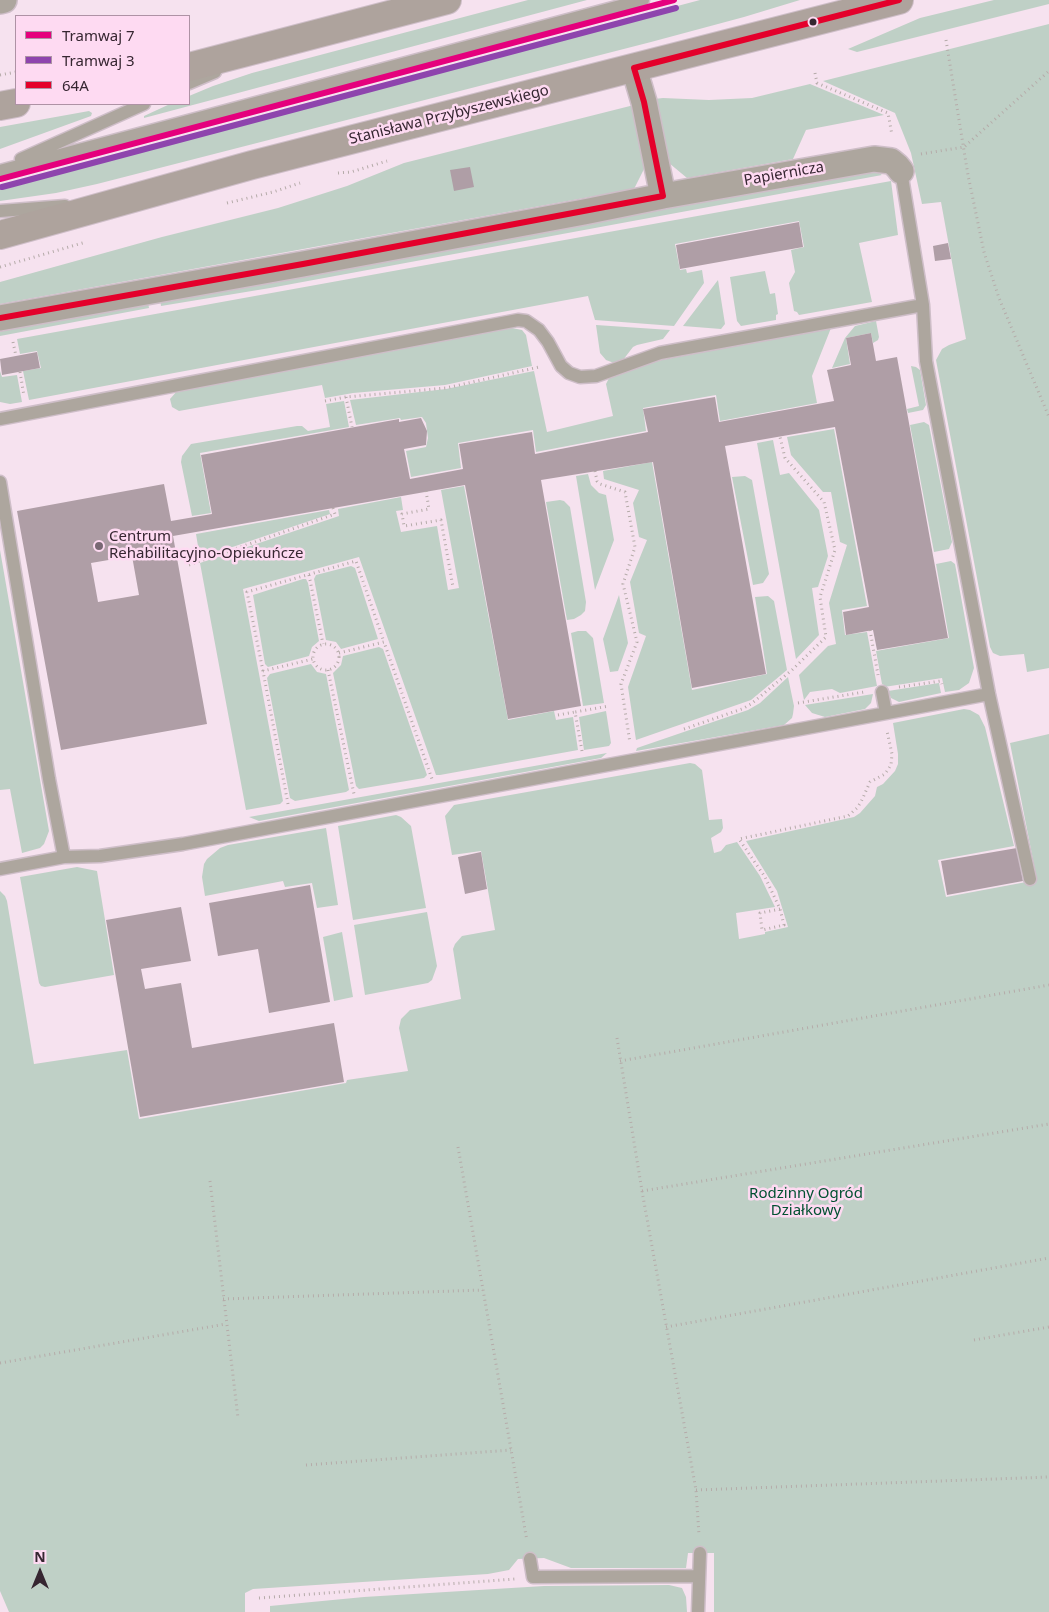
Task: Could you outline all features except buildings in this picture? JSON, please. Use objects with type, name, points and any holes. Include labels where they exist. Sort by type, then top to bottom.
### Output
[{"type":"main road","points":[[190,67],[447,0]]},
{"type":"main road","name":"Stanisława Przybyszewskiego","points":[[0,235],[261,162],[899,0]]},
{"type":"main road","points":[[0,106],[15,103]]},
{"type":"street","points":[[0,1],[4,0]]},
{"type":"street","points":[[634,68],[644,102],[663,196]]},
{"type":"street","name":"Papiernicza","points":[[6,327],[381,250],[663,196],[874,159],[904,164]]},
{"type":"lane","points":[[0,169],[644,0]]},
{"type":"lane","points":[[190,83],[291,41]]},
{"type":"lane","points":[[0,169],[142,105]]},
{"type":"lane","points":[[904,164],[923,305],[926,361],[989,694],[1030,879]]},
{"type":"lane","points":[[0,211],[129,198]]},
{"type":"lane","points":[[0,419],[518,320],[526,321],[539,330],[559,363],[569,373],[580,377],[596,376],[660,353],[923,305]]},
{"type":"lane","points":[[0,482],[49,780],[64,857]]},
{"type":"lane","points":[[881,688],[885,713]]},
{"type":"lane","points":[[0,869],[64,857],[100,856],[183,844],[989,694]]},
{"type":"lane","points":[[698,1612],[700,1553]]},
{"type":"lane","points":[[530,1559],[533,1577],[699,1576]]},
{"type":"path","points":[[946,40],[984,252],[999,298],[1049,417]]},
{"type":"path","points":[[814,73],[817,83],[888,113],[904,164],[964,147],[1049,71]]},
{"type":"path","points":[[0,75],[15,72]]},
{"type":"path","points":[[333,173],[351,172]]},
{"type":"path","points":[[225,203],[273,192],[304,182]]},
{"type":"path","points":[[0,267],[90,240]]},
{"type":"path","points":[[6,327],[16,356]]},
{"type":"path","points":[[325,401],[346,397],[446,388],[559,363]]},
{"type":"path","points":[[346,397],[352,427]]},
{"type":"path","points":[[681,730],[742,709],[751,704],[792,670],[826,638],[820,597],[835,550],[824,502],[784,458],[780,437]]},
{"type":"path","points":[[595,471],[597,481],[600,484],[625,492],[635,547],[623,584],[637,642],[621,684],[631,746]]},
{"type":"path","points":[[426,492],[429,509],[402,514],[404,526],[441,520],[453,587]]},
{"type":"path","points":[[189,565],[335,514],[333,508]]},
{"type":"path","points":[[280,808],[288,806],[247,592],[356,561],[433,780],[423,782]]},
{"type":"path","points":[[309,575],[323,644]]},
{"type":"path","points":[[870,630],[881,688]]},
{"type":"path","points":[[339,653],[384,642]]},
{"type":"path","points":[[323,644],[333,645],[339,653],[337,664],[328,670],[318,668],[313,659],[315,649],[323,644]]},
{"type":"path","points":[[263,671],[313,659]]},
{"type":"path","points":[[328,670],[354,794],[345,796]]},
{"type":"path","points":[[798,703],[881,688],[941,680],[945,702]]},
{"type":"path","points":[[558,715],[609,706]]},
{"type":"path","points":[[576,712],[582,754],[591,752]]},
{"type":"path","points":[[780,909],[760,913],[762,930],[784,925],[780,909],[765,878],[739,839],[848,816],[861,802],[870,782],[885,774],[891,765],[892,754],[885,713]]},
{"type":"path","points":[[624,747],[637,745]]},
{"type":"path","points":[[620,1061],[1049,985]]},
{"type":"path","points":[[617,1038],[642,1191],[696,1490],[700,1553]]},
{"type":"path","points":[[642,1191],[1049,1124]]},
{"type":"path","points":[[458,1147],[530,1559]]},
{"type":"path","points":[[210,1181],[238,1418]]},
{"type":"path","points":[[666,1327],[1049,1258]]},
{"type":"path","points":[[223,1299],[483,1290]]},
{"type":"path","points":[[0,1363],[226,1324]]},
{"type":"path","points":[[974,1340],[1049,1327]]},
{"type":"path","points":[[306,1465],[511,1450]]},
{"type":"path","points":[[696,1490],[1049,1477]]},
{"type":"path","points":[[259,1598],[533,1577]]},
{"type":"green space","points":[[528,0],[587,0],[144,118],[144,116],[168,105],[190,105],[190,96],[252,73]]},
{"type":"green space","points":[[700,0],[800,0],[651,42],[97,184],[56,193],[0,201],[0,186]]},
{"type":"green space","points":[[994,0],[1049,0],[1049,4],[857,52],[848,49],[920,18]]},
{"type":"green space","points":[[1049,24],[1049,668],[1027,672],[1024,654],[1000,656],[993,653],[990,647],[936,360],[942,349],[966,339],[941,202],[922,204],[911,153],[895,113],[823,81]]},
{"type":"green space","points":[[810,84],[884,115],[806,130],[793,159],[687,178],[669,163],[654,99],[709,100],[752,98]]},
{"type":"green space","points":[[634,105],[645,167],[634,189],[0,304],[0,282],[162,237],[278,208],[347,186],[404,163]]},
{"type":"green space","points":[[89,111],[92,113],[91,116],[0,149],[0,127]]},
{"type":"green space","points":[[873,169],[882,175],[270,288],[161,306],[160,299]]},
{"type":"green space","points":[[891,181],[898,235],[859,243],[872,302],[799,315],[794,311],[789,283],[795,272],[791,250],[804,247],[799,221],[675,244],[680,270],[686,269],[687,273],[702,270],[704,283],[674,326],[595,320],[588,296],[29,400],[23,371],[41,368],[37,351],[20,354],[17,339]]},
{"type":"green space","points":[[765,271],[770,294],[775,293],[778,314],[776,315],[776,320],[741,326],[737,321],[730,277]]},
{"type":"green space","points":[[718,280],[725,324],[721,329],[683,326]]},
{"type":"green space","points":[[148,302],[149,308],[0,336],[0,329]]},
{"type":"green space","points":[[876,321],[878,340],[873,343],[871,333],[846,338],[850,364],[832,368],[845,338],[855,326]]},
{"type":"green space","points":[[596,325],[670,330],[663,339],[637,345],[633,347],[623,360],[614,363],[606,360],[600,353]]},
{"type":"green space","points":[[512,328],[522,330],[526,335],[532,366],[445,385],[353,393],[325,398],[322,385],[179,411],[172,407],[170,399],[177,391]]},
{"type":"green space","points":[[831,328],[812,376],[817,403],[720,421],[716,395],[643,408],[646,431],[536,452],[533,430],[458,443],[461,468],[411,477],[406,451],[426,447],[428,438],[426,423],[422,417],[401,420],[400,418],[356,425],[350,400],[446,389],[534,371],[547,432],[613,416],[606,384],[609,378],[622,372],[651,362]]},
{"type":"green space","points":[[911,366],[920,370],[926,405],[923,410],[908,413],[907,409],[919,406]]},
{"type":"green space","points":[[0,371],[2,377],[17,375],[22,402],[10,404],[0,402]]},
{"type":"green space","points":[[344,401],[349,427],[200,453],[211,513],[192,516],[181,462],[182,456],[191,444],[297,426],[302,426],[308,431],[330,427],[326,404]]},
{"type":"green space","points":[[924,422],[929,425],[952,542],[949,549],[934,552],[910,425]]},
{"type":"green space","points":[[834,429],[867,606],[842,610],[845,635],[867,632],[877,686],[840,693],[832,689],[810,692],[804,700],[799,675],[828,646],[836,644],[829,603],[847,545],[840,542],[831,492],[823,492],[791,455],[787,437]]},
{"type":"green space","points":[[773,440],[780,475],[789,473],[819,510],[828,556],[818,587],[812,588],[819,635],[796,659],[757,443]]},
{"type":"green space","points":[[652,462],[692,690],[767,674],[755,597],[768,596],[774,601],[787,670],[751,700],[636,740],[628,687],[646,636],[639,633],[630,582],[647,540],[639,537],[633,503],[639,490],[604,479],[603,471]]},
{"type":"green space","points":[[588,474],[591,485],[599,493],[606,495],[614,540],[595,590],[576,476]]},
{"type":"green space","points":[[745,476],[752,480],[769,574],[763,583],[753,585],[732,477]]},
{"type":"green space","points":[[464,486],[508,720],[554,711],[556,720],[573,717],[578,750],[436,775],[359,557],[243,589],[283,801],[280,804],[246,810],[200,563],[339,516],[338,509],[401,497],[403,510],[396,511],[401,532],[437,526],[448,590],[459,588],[441,490]]},
{"type":"green space","points":[[560,500],[570,507],[586,602],[585,611],[581,615],[567,620],[546,502]]},
{"type":"green space","points":[[329,510],[330,514],[200,558],[196,534]]},
{"type":"green space","points":[[0,550],[49,831],[44,844],[40,848],[22,853],[10,789],[0,790]]},
{"type":"green space","points":[[951,561],[955,564],[974,668],[969,683],[959,690],[945,692],[942,678],[884,687],[876,651],[949,638],[936,564]]},
{"type":"green space","points":[[351,566],[355,568],[378,639],[341,649],[336,642],[326,640],[314,579],[316,575]]},
{"type":"green space","points":[[306,579],[308,583],[319,641],[312,647],[309,656],[268,667],[265,664],[253,595]]},
{"type":"green space","points":[[619,595],[628,643],[618,671],[610,672],[603,639]]},
{"type":"green space","points":[[586,631],[593,638],[604,703],[583,706],[571,633]]},
{"type":"green space","points":[[379,647],[383,649],[427,775],[424,778],[359,789],[356,786],[333,673],[341,665],[343,656]]},
{"type":"green space","points":[[311,664],[317,672],[326,674],[349,790],[295,801],[290,798],[267,678],[270,674]]},
{"type":"green space","points":[[788,677],[794,706],[792,718],[784,725],[636,751],[637,748],[748,710],[760,703]]},
{"type":"green space","points":[[939,683],[941,693],[899,702],[891,698],[888,691]]},
{"type":"green space","points":[[873,694],[871,703],[865,709],[825,717],[812,713],[805,705]]},
{"type":"green space","name":"Rodzinny Ogród Działkowy","points":[[964,709],[979,715],[985,727],[1014,846],[938,860],[946,897],[1037,880],[1010,743],[1049,734],[1049,1612],[714,1612],[714,1553],[688,1553],[686,1568],[571,1568],[544,1558],[518,1559],[509,1570],[488,1574],[253,1589],[245,1593],[245,1612],[9,1612],[0,1591],[0,891],[7,901],[34,1064],[127,1050],[139,1119],[346,1083],[347,1080],[408,1071],[399,1028],[401,1019],[410,1010],[461,999],[453,949],[455,944],[462,936],[495,930],[481,851],[452,855],[445,816],[454,805],[690,763],[695,764],[702,770],[709,820],[722,819],[723,828],[721,832],[711,838],[714,853],[721,851],[726,845],[737,842],[760,876],[775,907],[736,913],[739,939],[788,927],[777,891],[746,841],[854,817],[875,796],[877,787],[883,784],[895,771],[898,764],[893,723]]},
{"type":"green space","points":[[606,711],[611,743],[609,746],[584,750],[579,717]]},
{"type":"green space","points":[[607,753],[601,758],[259,821],[249,817]]},
{"type":"green space","points":[[396,815],[411,826],[426,908],[353,920],[338,826]]},
{"type":"green space","points":[[326,828],[338,905],[317,908],[312,883],[285,887],[283,881],[205,896],[202,877],[204,864],[220,848]]},
{"type":"green space","points":[[77,867],[97,871],[114,975],[45,987],[41,986],[20,877]]},
{"type":"green space","points":[[427,912],[437,966],[432,980],[428,983],[365,995],[354,925]]},
{"type":"green space","points":[[342,932],[353,997],[334,1001],[323,937]]},
{"type":"green space","points":[[669,1585],[682,1588],[686,1597],[687,1612],[270,1612],[270,1606],[364,1597],[544,1586]]},
{"type":"tram line","name":"7","points":[[0,179],[674,0]]},
{"type":"tram line","name":"3","points":[[2,187],[676,8]]},
{"type":"transit line","name":"64A","points":[[0,318],[303,264],[663,196],[644,102],[634,68],[899,0]]},
{"type":"place","name":"Centrum Rehabilitacyjno-Opiekuńcze","points":[[99,546]]}]
